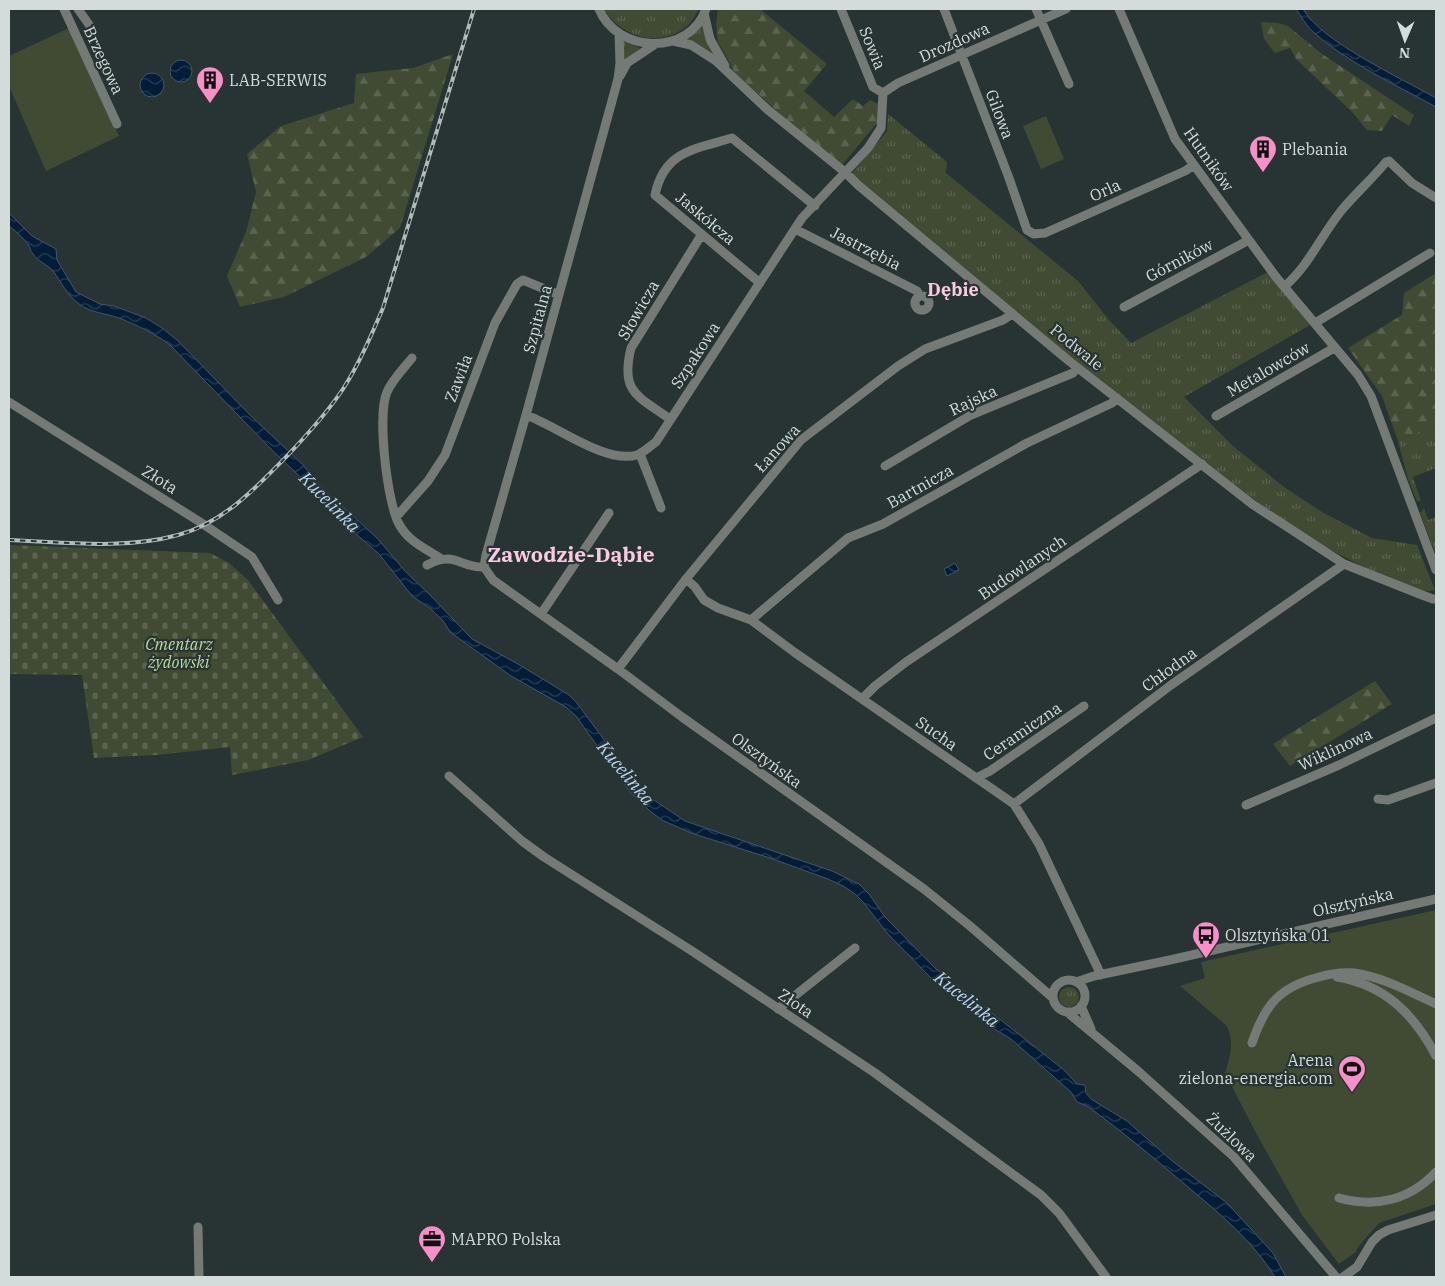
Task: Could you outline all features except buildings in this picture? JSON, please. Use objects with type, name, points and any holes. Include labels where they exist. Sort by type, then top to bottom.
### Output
[{"type":"street","name":"Brzegowa","points":[[64,9],[117,124]]},
{"type":"street","name":"Brzegowa","points":[[78,9],[90,26]]},
{"type":"street","points":[[599,9],[605,20],[619,33],[630,40],[654,45],[673,41],[684,36],[697,24],[705,11]]},
{"type":"street","name":"Sowia","points":[[841,9],[873,87],[883,93]]},
{"type":"street","name":"Gilowa","points":[[944,9],[1027,230]]},
{"type":"street","points":[[1036,9],[1069,84]]},
{"type":"street","name":"Drozdowa","points":[[883,93],[898,83],[961,54],[1066,9]]},
{"type":"street","name":"Hutników","points":[[1119,9],[1174,140],[1285,286],[1358,375],[1371,396],[1436,570]]},
{"type":"street","name":"Podwale","points":[[705,11],[710,39],[728,73]]},
{"type":"street","name":"Szpitalna","points":[[484,567],[618,79],[620,63],[619,33]]},
{"type":"street","name":"Podwale","points":[[673,41],[691,45],[716,61],[768,110],[846,173],[1077,368],[1252,504],[1344,564],[1436,599]]},
{"type":"street","name":"Szpitalna","points":[[618,79],[627,63],[654,45]]},
{"type":"street","name":"Szpakowa","points":[[640,454],[656,442],[802,218],[868,148],[881,128],[883,93]]},
{"type":"street","name":"Jaskółcza","points":[[760,283],[655,195],[658,181],[671,161],[686,152],[732,138],[814,206]]},
{"type":"street","points":[[1285,286],[1304,268],[1316,246],[1341,211],[1386,162],[1389,161],[1395,165],[1412,184],[1436,198]]},
{"type":"street","name":"Orla","points":[[1027,230],[1034,234],[1045,233],[1194,166]]},
{"type":"street","name":"Jastrzębia","points":[[795,229],[917,290],[920,296]]},
{"type":"street","name":"Słowicza","points":[[670,419],[634,393],[629,385],[627,364],[631,348],[702,234]]},
{"type":"street","name":"Górników","points":[[1124,307],[1249,240]]},
{"type":"street","points":[[1315,323],[1430,253]]},
{"type":"street","name":"Zawiła","points":[[397,516],[428,481],[445,455],[495,323],[517,284],[523,280],[558,295]]},
{"type":"street","name":"Łanowa","points":[[618,669],[686,579],[801,440],[898,366],[924,349],[1003,320],[1012,314]]},
{"type":"street","name":"Metalowców","points":[[1216,416],[1334,348]]},
{"type":"street","points":[[412,358],[387,391],[383,404],[384,461],[392,506],[398,523],[410,539],[440,558],[455,559],[475,567],[484,567]]},
{"type":"street","name":"Rajska","points":[[885,466],[971,415],[1073,373],[1077,368]]},
{"type":"street","name":"Bartnicza","points":[[751,620],[848,538],[884,524],[1027,443],[1104,407],[1117,398]]},
{"type":"street","name":"Złota","points":[[9,402],[200,522],[252,557],[278,600]]},
{"type":"street","points":[[526,415],[596,449],[619,457],[640,454],[661,508]]},
{"type":"street","name":"Budowlanych","points":[[862,699],[875,686],[906,662],[1202,464]]},
{"type":"street","points":[[541,614],[609,513]]},
{"type":"street","points":[[427,565],[440,558]]},
{"type":"street","name":"Chłodna","points":[[1014,804],[1171,685],[1344,564]]},
{"type":"street","name":"Olsztyńska","points":[[484,567],[493,580],[931,895],[1053,998]]},
{"type":"street","name":"Sucha","points":[[686,579],[704,600],[718,608],[751,620],[1014,804],[1040,844],[1101,975]]},
{"type":"street","name":"Ceramiczna","points":[[976,778],[990,771],[1084,706]]},
{"type":"street","name":"Wiklinowa","points":[[1246,805],[1339,765],[1436,718]]},
{"type":"street","name":"Złota","points":[[449,776],[537,852],[875,1073],[1041,1195],[1059,1213],[1106,1277]]},
{"type":"street","points":[[1378,799],[1388,800],[1436,783]]},
{"type":"street","name":"Olsztyńska","points":[[1076,982],[1089,977],[1436,899]]},
{"type":"street","points":[[778,1009],[855,948]]},
{"type":"street","points":[[1252,1043],[1261,1018],[1276,998],[1307,980],[1326,975],[1353,973],[1392,984],[1436,1004]]},
{"type":"street","points":[[1084,991],[1101,975]]},
{"type":"street","points":[[1326,975],[1364,984],[1392,999],[1414,1022],[1436,1056]]},
{"type":"street","name":"Olsztyńska","points":[[1032,979],[1059,984]]},
{"type":"street","points":[[1068,980],[1076,982],[1084,991],[1084,1001],[1077,1010],[1067,1012],[1058,1007],[1053,998],[1055,988],[1068,980]]},
{"type":"street","name":"Żużlowa","points":[[1081,1006],[1092,1032]]},
{"type":"street","name":"Żużlowa","points":[[1067,1012],[1138,1070],[1234,1157],[1336,1277]]},
{"type":"street","points":[[1339,1198],[1354,1202],[1390,1201],[1411,1193],[1436,1172]]},
{"type":"street","points":[[1343,1277],[1357,1267],[1372,1242],[1379,1235],[1388,1230],[1436,1216]]},
{"type":"street","points":[[198,1227],[199,1277]]},
{"type":"green space","points":[[604,9],[699,9],[691,22],[681,31],[657,38],[633,34],[622,28]]},
{"type":"green space","points":[[718,9],[760,9],[827,64],[804,91],[834,117],[853,99],[863,106],[870,100],[878,104],[877,123],[842,165],[788,121],[735,73],[718,42],[716,24]]},
{"type":"green space","points":[[1261,22],[1288,26],[1322,54],[1414,115],[1409,126],[1392,115],[1382,131],[1367,130],[1352,112],[1296,59],[1290,48],[1275,53],[1264,39]]},
{"type":"green space","points":[[703,23],[712,52],[683,40],[693,34]]},
{"type":"green space","points":[[69,28],[119,136],[46,171],[9,86],[9,56]]},
{"type":"green space","points":[[620,40],[640,48],[625,60]]},
{"type":"green space","points":[[453,54],[400,228],[366,257],[284,297],[240,307],[227,276],[246,232],[256,192],[247,154],[281,126],[354,103],[356,74],[413,68]]},
{"type":"green space","points":[[888,114],[947,162],[946,173],[1078,281],[1109,320],[1131,343],[1268,272],[1310,325],[1184,397],[1233,446],[1284,487],[1322,512],[1372,538],[1417,545],[1435,590],[1422,592],[1362,566],[1321,545],[1293,527],[1230,482],[1104,384],[854,179],[853,172],[887,131]]},
{"type":"green space","points":[[1046,116],[1064,159],[1041,169],[1023,126]]},
{"type":"green space","points":[[1436,273],[1436,347],[1429,368],[1436,382],[1436,424],[1398,441],[1382,396],[1348,348],[1402,315],[1404,293]]},
{"type":"green space","points":[[1436,347],[1436,382],[1428,368]]},
{"type":"green space","points":[[1436,424],[1436,468],[1413,477],[1421,501],[1417,501],[1408,479],[1398,441]]},
{"type":"green space","points":[[1424,508],[1428,520],[1436,517],[1436,555],[1420,513]]},
{"type":"green space","name":"Cmentarz żydowski","points":[[9,545],[210,553],[229,563],[248,580],[363,737],[308,760],[232,775],[230,747],[157,755],[94,758],[82,675],[9,674]]},
{"type":"green space","points":[[1375,681],[1392,704],[1290,766],[1273,744]]},
{"type":"green space","points":[[1436,910],[1436,1204],[1379,1223],[1358,1247],[1356,1252],[1339,1264],[1302,1215],[1225,1073],[1231,1043],[1226,1025],[1180,986],[1205,978],[1201,962]]},
{"type":"green space","points":[[1065,987],[1073,987],[1079,993],[1079,1001],[1073,1007],[1065,1007],[1059,1001],[1059,993]]},
{"type":"water","points":[[1296,9],[1303,9],[1327,34],[1344,46],[1436,98],[1436,107],[1340,53],[1312,31]]},
{"type":"water","points":[[181,60],[189,63],[192,71],[189,79],[181,82],[173,79],[170,71],[173,63]]},
{"type":"water","points":[[152,73],[157,74],[163,80],[163,90],[157,96],[152,97],[147,96],[141,90],[140,85],[141,80],[147,74]]},
{"type":"water","name":"Kucelinka","points":[[9,213],[32,236],[56,249],[57,260],[76,292],[100,304],[114,306],[146,318],[177,340],[252,417],[302,464],[323,489],[377,538],[405,571],[472,639],[569,695],[642,790],[651,798],[685,821],[832,871],[859,884],[869,894],[885,917],[935,968],[1064,1070],[1077,1084],[1085,1085],[1086,1093],[1091,1099],[1127,1121],[1171,1160],[1227,1203],[1273,1253],[1286,1277],[1275,1277],[1246,1240],[1212,1208],[1113,1125],[1087,1106],[1077,1102],[1071,1092],[1011,1039],[993,1028],[957,997],[932,979],[888,934],[854,893],[828,879],[691,833],[662,820],[650,811],[630,792],[576,716],[566,707],[511,676],[450,632],[444,622],[431,609],[412,596],[379,554],[356,534],[340,515],[272,450],[170,345],[139,326],[119,318],[98,313],[79,304],[68,293],[53,271],[31,252],[28,244],[9,226]]},
{"type":"water","points":[[955,563],[959,570],[947,576],[944,569]]},
{"type":"railway","points":[[9,540],[115,544],[157,540],[178,535],[210,522],[238,503],[309,432],[330,407],[349,379],[383,308],[474,9]]},
{"type":"place","name":"LAB-SERWIS","points":[[210,104]]},
{"type":"place","name":"Plebania","points":[[1263,173]]},
{"type":"place","name":"Olsztyńska 01","points":[[1206,959]]},
{"type":"place","name":"Arena zielona-energia.com","points":[[1352,1093]]},
{"type":"place","name":"MAPRO Polska","points":[[432,1263]]},
{"type":"district","name":"Dębie","points":[[953,289]]},
{"type":"district","name":"Zawodzie-Dąbie","points":[[571,554]]}]
